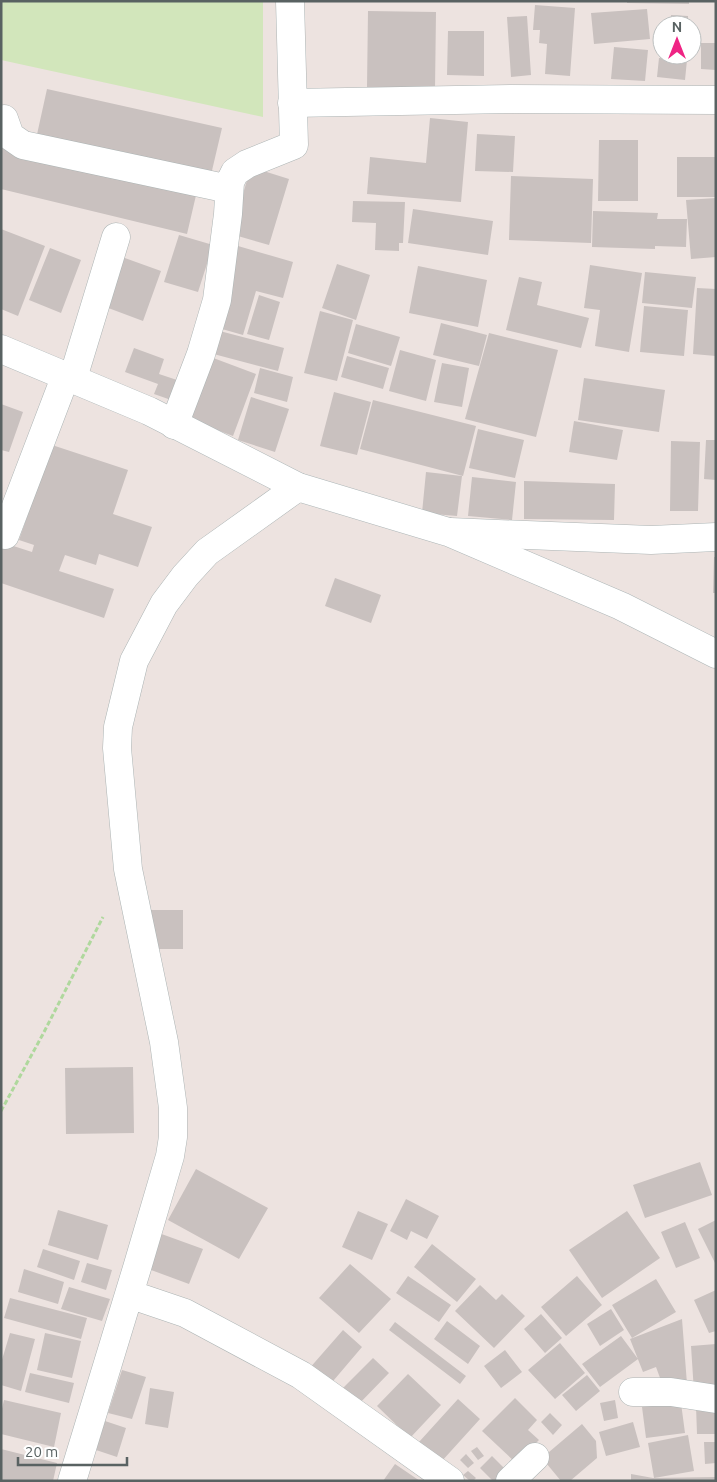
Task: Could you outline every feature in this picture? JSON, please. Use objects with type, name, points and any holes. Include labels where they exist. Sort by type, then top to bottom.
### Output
[{"type":"street","points":[[174,425],[202,354],[217,300],[228,214],[229,189],[234,172],[246,164],[294,145],[290,1]]},
{"type":"street","points":[[292,103],[716,100]]},
{"type":"street","points":[[4,119],[10,136],[23,144],[229,189]]},
{"type":"street","points":[[5,535],[69,377],[116,236]]},
{"type":"street","points":[[1,349],[149,411],[298,487],[448,532],[622,606],[716,654]]},
{"type":"street","points":[[72,1481],[170,1156],[173,1137],[173,1108],[164,1042],[128,869],[117,748],[118,727],[134,661],[164,604],[185,576],[207,552],[298,487]]},
{"type":"street","points":[[448,532],[651,540],[716,537]]},
{"type":"street","points":[[129,1294],[185,1313],[301,1375],[450,1481]]},
{"type":"street","points":[[633,1392],[671,1392],[716,1399]]},
{"type":"street","points":[[510,1481],[535,1457]]},
{"type":"path","points":[[1,1111],[44,1034],[128,869]]},
{"type":"green space","points":[[1,1],[263,1],[263,117],[1,60]]},
{"type":"building","points":[[627,1],[689,1],[689,4],[627,3]]},
{"type":"building","points":[[535,5],[575,8],[570,76],[545,74],[547,44],[539,43],[540,30],[533,30]]},
{"type":"building","points":[[647,9],[650,39],[594,44],[591,13]]},
{"type":"building","points":[[368,11],[436,12],[435,89],[367,87]]},
{"type":"building","points":[[527,16],[531,75],[511,77],[507,17]]},
{"type":"building","points":[[448,31],[484,31],[484,76],[447,75]]},
{"type":"building","points":[[702,43],[716,43],[716,70],[701,69]]},
{"type":"building","points":[[614,47],[648,50],[645,81],[611,79]]},
{"type":"building","points":[[658,65],[686,65],[685,80],[657,77]]},
{"type":"building","points":[[47,89],[222,128],[210,179],[36,139]]},
{"type":"building","points":[[430,118],[468,122],[461,202],[367,194],[370,157],[426,163]]},
{"type":"building","points":[[477,134],[515,136],[513,172],[475,171]]},
{"type":"building","points":[[599,140],[638,140],[638,201],[598,201]]},
{"type":"building","points":[[2,145],[197,191],[187,234],[1,189]]},
{"type":"building","points":[[677,157],[716,157],[716,197],[677,197]]},
{"type":"building","points":[[251,167],[289,179],[269,245],[231,234]]},
{"type":"building","points":[[511,176],[593,179],[591,243],[509,240]]},
{"type":"building","points":[[716,198],[716,257],[691,259],[686,200]]},
{"type":"building","points":[[353,201],[405,202],[403,243],[399,243],[399,251],[375,250],[376,223],[352,222]]},
{"type":"building","points":[[413,209],[493,221],[488,255],[408,243]]},
{"type":"building","points":[[593,211],[658,213],[657,219],[687,219],[686,247],[655,246],[655,249],[592,247]]},
{"type":"building","points":[[1,229],[45,246],[18,316],[1,309]]},
{"type":"building","points":[[179,235],[213,245],[198,292],[164,282]]},
{"type":"building","points":[[238,246],[293,262],[283,298],[256,291],[243,335],[215,327]]},
{"type":"building","points":[[50,248],[81,260],[61,313],[29,300]]},
{"type":"building","points":[[122,257],[161,271],[143,321],[103,306]]},
{"type":"building","points":[[337,264],[370,275],[356,320],[322,308]]},
{"type":"building","points":[[590,265],[642,273],[629,352],[595,346],[600,310],[584,308]]},
{"type":"building","points":[[418,266],[487,280],[478,327],[409,313]]},
{"type":"building","points":[[645,272],[696,277],[692,308],[642,303]]},
{"type":"building","points":[[519,277],[542,282],[537,305],[589,318],[581,348],[506,330]]},
{"type":"building","points":[[697,288],[716,289],[716,356],[693,354]]},
{"type":"building","points":[[259,295],[280,302],[269,340],[247,334]]},
{"type":"building","points":[[644,306],[688,310],[684,356],[640,352]]},
{"type":"building","points":[[320,311],[353,320],[337,381],[304,373]]},
{"type":"building","points":[[441,323],[487,335],[479,366],[433,355]]},
{"type":"building","points":[[356,324],[400,337],[391,366],[348,353]]},
{"type":"building","points":[[212,329],[284,348],[278,371],[206,352]]},
{"type":"building","points":[[489,333],[558,350],[536,437],[465,419]]},
{"type":"building","points":[[134,348],[164,359],[159,374],[180,381],[174,401],[154,394],[158,384],[125,372]]},
{"type":"building","points":[[400,350],[436,360],[426,401],[389,391]]},
{"type":"building","points":[[208,356],[256,374],[233,436],[185,418]]},
{"type":"building","points":[[347,356],[389,368],[383,389],[341,377]]},
{"type":"building","points":[[442,363],[469,368],[462,407],[434,402]]},
{"type":"building","points":[[260,368],[293,377],[287,402],[254,393]]},
{"type":"building","points":[[584,378],[665,390],[659,432],[578,420]]},
{"type":"building","points":[[334,392],[371,402],[357,455],[320,446]]},
{"type":"building","points":[[251,397],[289,409],[275,452],[238,440]]},
{"type":"building","points":[[373,400],[476,426],[463,476],[360,449]]},
{"type":"building","points":[[1,404],[23,412],[9,452],[1,450]]},
{"type":"building","points":[[574,421],[623,430],[617,460],[569,452]]},
{"type":"building","points":[[478,429],[524,440],[515,478],[469,468]]},
{"type":"building","points":[[706,440],[716,440],[716,480],[704,479]]},
{"type":"building","points":[[671,441],[700,442],[698,511],[670,511]]},
{"type":"building","points":[[52,445],[128,470],[113,514],[152,527],[138,567],[99,554],[96,565],[65,555],[59,571],[114,589],[104,618],[1,583],[1,542],[32,552],[34,545],[19,540]]},
{"type":"building","points":[[426,472],[462,476],[457,516],[422,513]]},
{"type":"building","points":[[472,477],[516,482],[512,520],[468,516]]},
{"type":"building","points":[[524,481],[615,484],[614,520],[524,519]]},
{"type":"building","points":[[714,557],[716,557],[716,593],[713,593]]},
{"type":"building","points":[[335,578],[381,595],[371,623],[325,606]]},
{"type":"building","points":[[146,910],[183,910],[183,949],[146,949]]},
{"type":"building","points":[[133,1067],[134,1133],[66,1134],[65,1068]]},
{"type":"building","points":[[700,1162],[712,1195],[645,1218],[633,1185]]},
{"type":"building","points":[[196,1169],[268,1208],[239,1259],[168,1220]]},
{"type":"building","points":[[406,1199],[439,1216],[427,1239],[411,1231],[407,1240],[390,1231]]},
{"type":"building","points":[[58,1210],[108,1225],[98,1260],[48,1245]]},
{"type":"building","points":[[358,1211],[388,1224],[372,1260],[342,1247]]},
{"type":"building","points":[[627,1211],[660,1258],[602,1298],[569,1250]]},
{"type":"building","points":[[716,1220],[716,1265],[698,1229]]},
{"type":"building","points":[[685,1222],[700,1258],[676,1268],[661,1232]]},
{"type":"building","points":[[156,1232],[203,1249],[189,1284],[143,1267]]},
{"type":"building","points":[[432,1244],[476,1279],[457,1302],[414,1267]]},
{"type":"building","points":[[43,1249],[80,1261],[74,1280],[37,1267]]},
{"type":"building","points":[[87,1263],[112,1270],[106,1290],[81,1282]]},
{"type":"building","points":[[350,1264],[391,1299],[359,1333],[319,1298]]},
{"type":"building","points":[[24,1269],[64,1282],[58,1304],[18,1292]]},
{"type":"building","points":[[408,1276],[451,1305],[439,1322],[396,1293]]},
{"type":"building","points":[[577,1276],[602,1305],[566,1336],[541,1307]]},
{"type":"building","points":[[656,1279],[676,1312],[632,1338],[612,1305]]},
{"type":"building","points":[[480,1285],[496,1300],[502,1294],[525,1316],[494,1348],[455,1311]]},
{"type":"building","points":[[69,1287],[110,1299],[102,1321],[61,1309]]},
{"type":"building","points":[[716,1290],[716,1331],[709,1333],[694,1300]]},
{"type":"building","points":[[10,1298],[87,1318],[81,1339],[4,1318]]},
{"type":"building","points":[[611,1309],[624,1330],[600,1346],[587,1324]]},
{"type":"building","points":[[541,1314],[562,1338],[545,1353],[524,1329]]},
{"type":"building","points":[[682,1319],[687,1384],[663,1386],[656,1367],[643,1372],[630,1339]]},
{"type":"building","points":[[447,1321],[480,1346],[468,1364],[434,1339]]},
{"type":"building","points":[[395,1322],[466,1376],[460,1384],[389,1330]]},
{"type":"building","points":[[343,1330],[362,1347],[328,1387],[308,1370]]},
{"type":"building","points":[[10,1333],[35,1339],[21,1391],[1,1385],[1,1363]]},
{"type":"building","points":[[45,1333],[81,1341],[72,1378],[37,1370]]},
{"type":"building","points":[[621,1336],[638,1359],[600,1387],[582,1364]]},
{"type":"building","points":[[560,1343],[585,1373],[555,1399],[528,1370]]},
{"type":"building","points":[[716,1344],[716,1391],[694,1392],[691,1346]]},
{"type":"building","points":[[505,1350],[522,1372],[501,1388],[484,1366]]},
{"type":"building","points":[[373,1358],[389,1373],[355,1408],[339,1392]]},
{"type":"building","points":[[122,1370],[146,1377],[132,1419],[108,1413]]},
{"type":"building","points":[[30,1373],[74,1383],[69,1403],[25,1392]]},
{"type":"building","points":[[408,1374],[441,1405],[410,1438],[377,1406]]},
{"type":"building","points":[[587,1375],[600,1391],[576,1411],[562,1395]]},
{"type":"building","points":[[150,1388],[174,1392],[168,1428],[145,1424]]},
{"type":"building","points":[[515,1398],[537,1420],[528,1430],[539,1440],[516,1463],[482,1431]]},
{"type":"building","points":[[458,1399],[480,1419],[441,1462],[419,1442]]},
{"type":"building","points":[[4,1400],[61,1413],[54,1447],[1,1434],[1,1413]]},
{"type":"building","points":[[615,1400],[618,1418],[604,1421],[600,1403]]},
{"type":"building","points":[[681,1403],[685,1433],[646,1438],[642,1407]]},
{"type":"building","points":[[696,1406],[716,1406],[716,1434],[697,1434]]},
{"type":"building","points":[[550,1413],[562,1425],[553,1435],[541,1422]]},
{"type":"building","points":[[105,1421],[126,1428],[117,1457],[96,1450]]},
{"type":"building","points":[[633,1422],[640,1447],[606,1456],[599,1432]]},
{"type":"building","points":[[582,1424],[596,1441],[597,1458],[570,1481],[561,1481],[542,1458]]},
{"type":"building","points":[[688,1435],[694,1471],[654,1478],[648,1443]]},
{"type":"building","points":[[704,1442],[716,1442],[716,1463],[705,1464]]},
{"type":"building","points":[[477,1447],[484,1456],[478,1460],[471,1451]]},
{"type":"building","points":[[1,1449],[57,1463],[53,1481],[1,1481]]},
{"type":"building","points":[[466,1454],[474,1463],[468,1468],[460,1460]]},
{"type":"building","points":[[492,1456],[508,1472],[499,1481],[493,1481],[480,1468]]},
{"type":"building","points":[[395,1464],[420,1481],[383,1481]]},
{"type":"building","points":[[468,1471],[476,1478],[473,1481],[470,1481],[463,1475]]},
{"type":"building","points":[[631,1474],[653,1478],[716,1477],[716,1481],[631,1481]]}]
